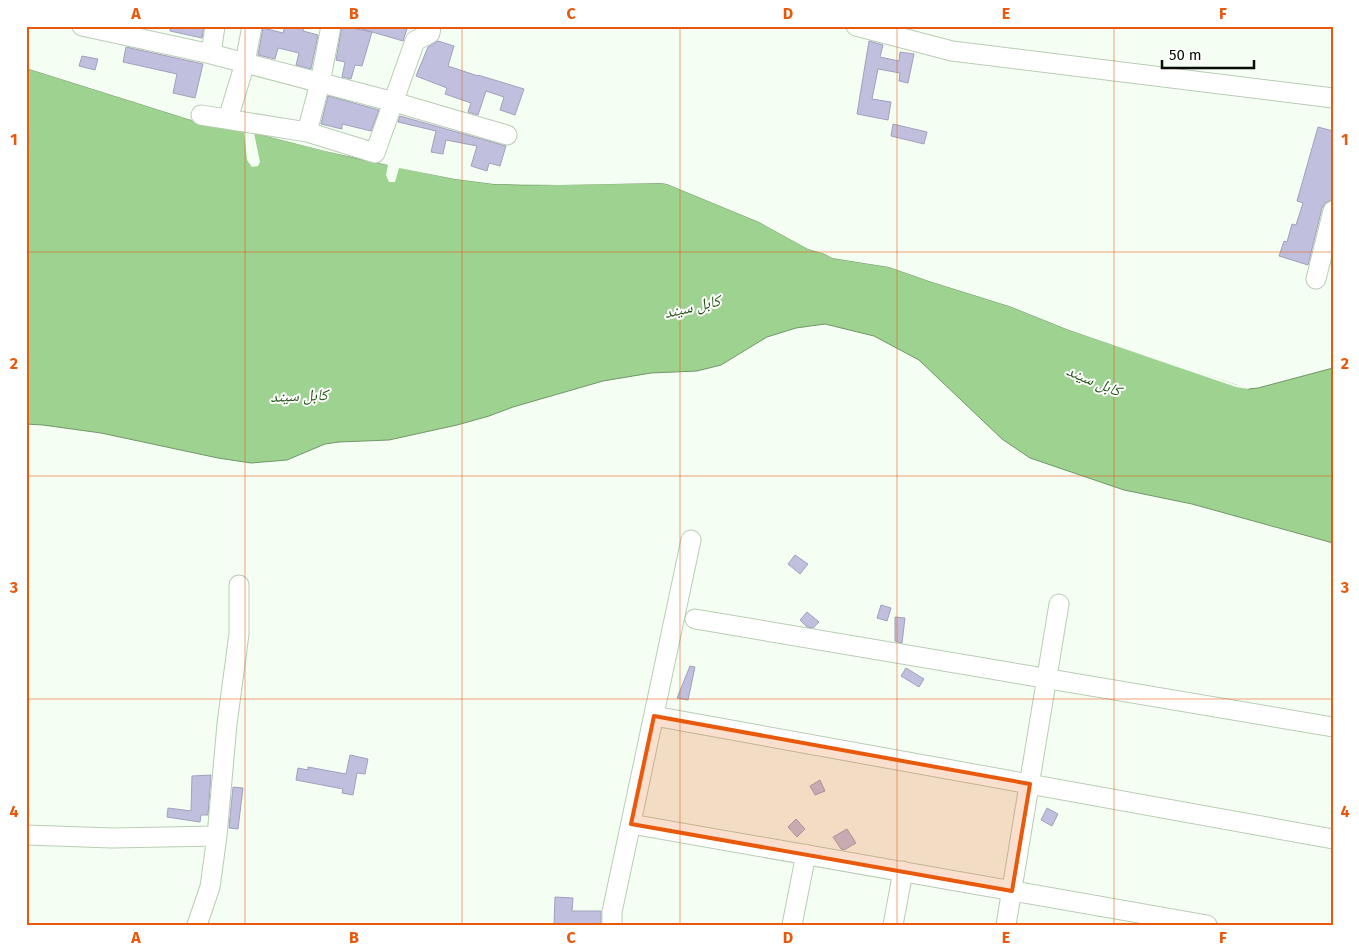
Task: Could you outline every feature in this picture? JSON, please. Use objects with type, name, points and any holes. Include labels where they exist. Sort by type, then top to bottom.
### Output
[{"type":"street","points":[[82,26],[211,54],[394,102],[507,135]]},
{"type":"street","points":[[211,54],[215,26]]},
{"type":"street","points":[[231,109],[245,63],[252,26]]},
{"type":"street","points":[[307,132],[320,83],[331,26]]},
{"type":"street","points":[[201,115],[307,132],[375,153],[415,41],[430,33],[431,26]]},
{"type":"street","points":[[856,26],[952,51],[1333,98]]},
{"type":"street","points":[[1316,279],[1333,211]]},
{"type":"street","points":[[612,925],[612,912],[692,540]]},
{"type":"street","points":[[198,925],[210,887],[217,836],[227,724],[239,634],[239,585]]},
{"type":"street","points":[[1006,925],[1060,604]]},
{"type":"street","points":[[695,619],[1333,727]]},
{"type":"street","points":[[654,716],[1333,839]]},
{"type":"street","points":[[631,824],[1207,925]]},
{"type":"street","points":[[26,835],[112,838],[217,836]]},
{"type":"street","points":[[792,925],[806,854]]},
{"type":"street","points":[[894,925],[902,871]]},
{"type":"highlighted area","points":[[654,716],[1030,784],[1012,891],[631,824]]},
{"type":"water","name":"کابل سيند","points":[[26,68],[188,119],[455,179],[494,184],[523,185],[667,184],[759,222],[808,249],[832,258],[889,267],[1009,306],[1069,330],[1248,389],[1333,368],[1333,543],[1192,504],[1124,490],[1030,458],[1002,439],[919,360],[874,336],[825,324],[796,328],[767,337],[721,365],[697,371],[651,373],[603,381],[457,425],[389,440],[325,444],[287,460],[251,463],[218,458],[101,433],[26,424]]},
{"type":"pier","points":[[26,66],[189,117],[456,177],[494,181],[559,182],[662,180],[759,220],[809,246],[826,251],[832,255],[890,265],[1009,304],[1237,385],[1252,386],[1248,389],[1236,387],[1069,330],[1009,306],[889,267],[832,258],[808,249],[759,222],[667,184],[494,184],[455,179],[399,168],[395,182],[389,182],[386,175],[388,165],[254,133],[260,162],[258,166],[252,167],[247,160],[244,131],[188,119],[26,68]]},
{"type":"building","points":[[170,26],[204,26],[202,38],[170,31]]},
{"type":"building","points":[[285,26],[304,26],[303,31],[318,35],[311,69],[296,65],[299,53],[278,48],[275,59],[258,55],[263,28],[283,33]]},
{"type":"building","points":[[342,26],[353,26],[352,28],[372,32],[362,66],[355,65],[351,79],[342,77],[345,62],[336,60]]},
{"type":"building","points":[[363,26],[408,26],[403,41],[362,29]]},
{"type":"building","points":[[438,41],[454,46],[448,66],[524,89],[515,115],[500,110],[504,97],[486,91],[478,115],[468,112],[471,103],[445,94],[447,88],[416,76],[428,47]]},
{"type":"building","points":[[869,41],[883,45],[880,57],[899,61],[900,52],[914,54],[908,83],[899,81],[900,73],[878,69],[872,99],[891,102],[888,120],[857,114]]},
{"type":"building","points":[[126,47],[203,64],[195,98],[173,93],[177,74],[123,62]]},
{"type":"building","points":[[82,56],[98,59],[95,70],[79,66]]},
{"type":"building","points":[[328,96],[379,110],[371,131],[342,124],[342,129],[321,124]]},
{"type":"building","points":[[400,116],[506,146],[500,166],[489,163],[487,171],[471,166],[477,146],[446,140],[443,154],[431,152],[436,131],[398,122]]},
{"type":"building","points":[[893,124],[927,132],[924,144],[891,136]]},
{"type":"building","points":[[1318,127],[1333,131],[1333,200],[1325,203],[1322,208],[1308,265],[1279,256],[1284,241],[1287,242],[1292,224],[1296,225],[1303,203],[1297,201]]},
{"type":"building","points":[[795,555],[808,564],[800,574],[788,564]]},
{"type":"building","points":[[881,605],[891,608],[887,621],[877,618]]},
{"type":"building","points":[[807,612],[819,622],[813,628],[807,627],[800,620]]},
{"type":"building","points":[[895,617],[905,618],[902,643],[895,641]]},
{"type":"building","points":[[690,666],[695,667],[688,700],[677,698]]},
{"type":"building","points":[[906,668],[924,679],[919,687],[901,676]]},
{"type":"building","points":[[350,755],[368,759],[365,774],[357,773],[353,795],[342,793],[343,789],[296,780],[298,768],[308,770],[308,767],[346,774]]},
{"type":"building","points":[[211,775],[208,815],[201,815],[200,822],[167,817],[168,808],[191,811],[192,776]]},
{"type":"building","points":[[820,780],[825,791],[815,795],[810,786]]},
{"type":"building","points":[[233,787],[243,788],[238,829],[229,828]]},
{"type":"building","points":[[1047,808],[1058,814],[1052,826],[1041,820]]},
{"type":"building","points":[[796,819],[805,829],[797,837],[788,827]]},
{"type":"building","points":[[847,829],[856,843],[844,850],[841,849],[833,837]]},
{"type":"building","points":[[555,897],[573,898],[572,911],[601,911],[601,925],[554,925]]}]
